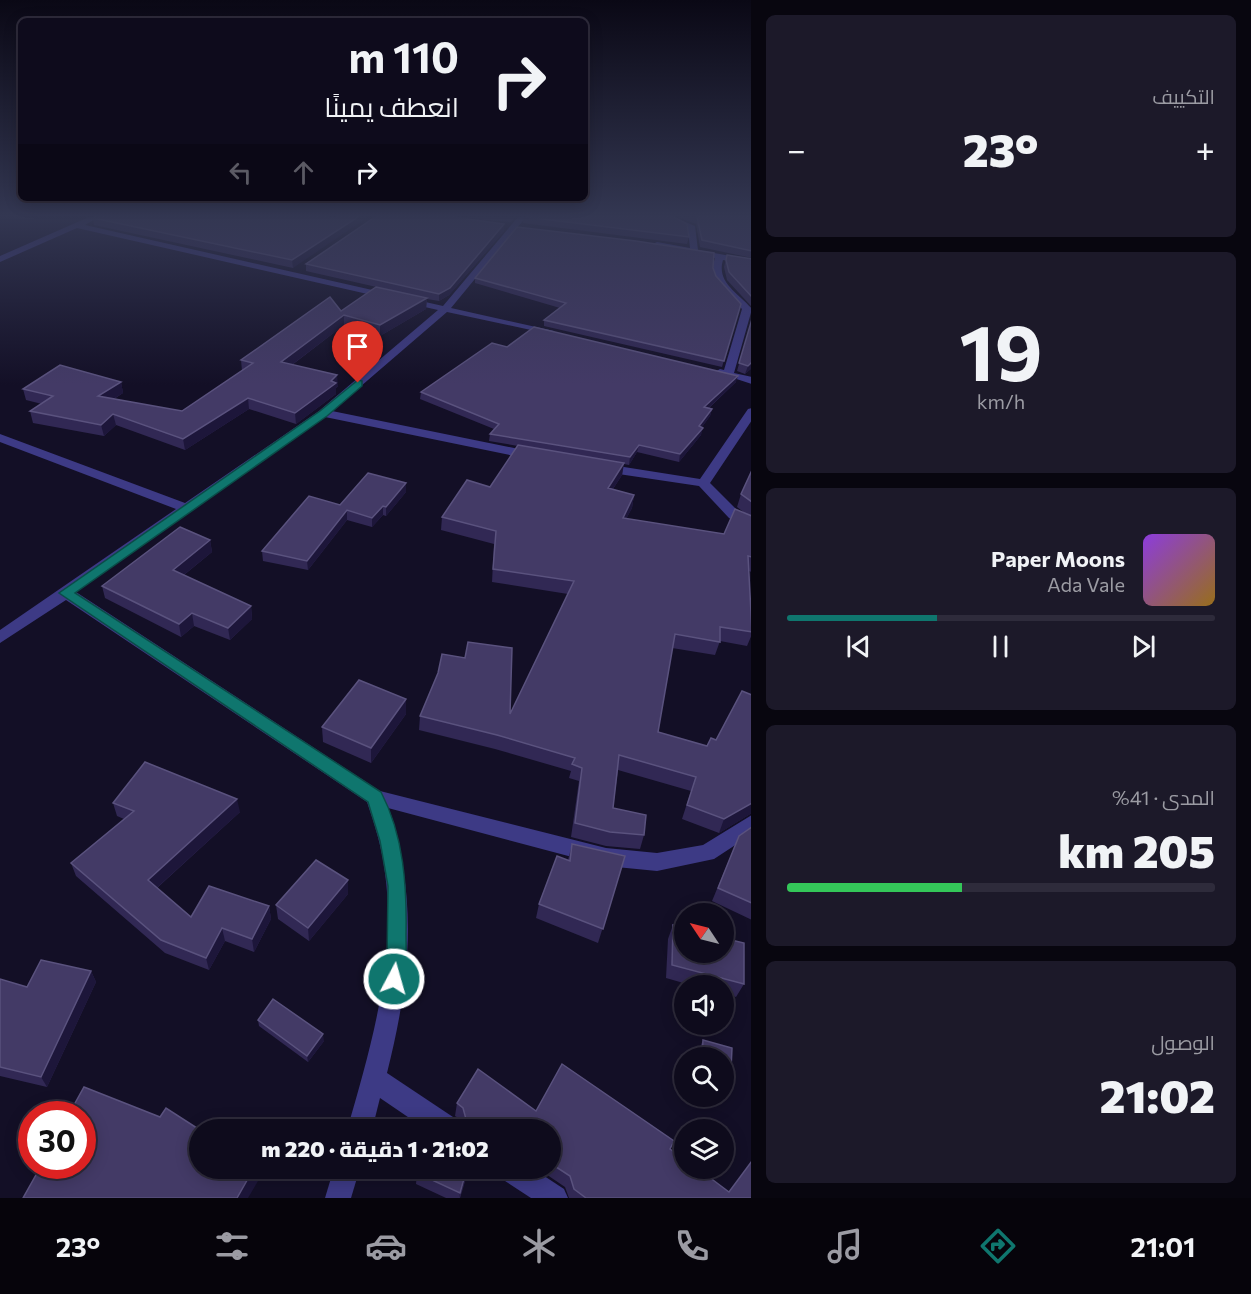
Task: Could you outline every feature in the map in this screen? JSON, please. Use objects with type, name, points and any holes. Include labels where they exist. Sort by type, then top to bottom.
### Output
[{"type":"street","points":[[294,273],[558,334]]},
{"type":"street","points":[[0,638],[323,413],[445,309],[475,273]]},
{"type":"street","points":[[717,273],[728,293],[747,309],[728,374]]},
{"type":"street","points":[[705,369],[751,381]]},
{"type":"street","points":[[703,483],[751,412]]},
{"type":"street","points":[[323,413],[442,439],[546,458]]},
{"type":"street","points":[[0,438],[186,508]]},
{"type":"street","points":[[591,465],[703,483],[734,515],[751,526]]},
{"type":"street","points":[[66,593],[375,797],[606,857],[657,862],[706,853],[751,824]]},
{"type":"street","points":[[362,1119],[388,1016],[396,961],[397,886],[389,841],[375,797]]},
{"type":"street","points":[[374,1079],[434,1119]]},
{"type":"street","points":[[338,1198],[344,1179]]},
{"type":"street","points":[[525,1179],[555,1198]]},
{"type":"building","points":[[345,273],[463,273],[450,288],[439,294]]},
{"type":"building","points":[[479,273],[715,273],[741,304],[724,361],[544,320],[566,303],[475,278]]},
{"type":"building","points":[[730,273],[751,273],[751,296]]},
{"type":"building","points":[[376,287],[427,298],[380,325],[344,315],[281,362],[337,375],[331,381],[336,383],[295,413],[248,398],[183,439],[113,414],[101,425],[30,411],[53,396],[23,389],[60,365],[121,382],[98,396],[182,411],[253,363],[241,360],[330,297],[341,311]]},
{"type":"building","points":[[751,322],[751,363],[748,366],[739,363]]},
{"type":"building","points":[[534,327],[738,376],[704,407],[712,409],[699,426],[703,428],[680,454],[639,445],[630,457],[490,434],[499,424],[421,392],[492,343],[507,347]]},
{"type":"building","points":[[518,445],[624,463],[608,488],[634,495],[623,518],[724,534],[735,509],[751,516],[751,557],[748,556],[751,632],[720,627],[720,642],[675,634],[658,732],[707,746],[711,738],[716,740],[742,691],[751,695],[751,804],[724,819],[687,805],[696,777],[619,755],[613,808],[646,815],[644,835],[610,832],[575,823],[582,768],[572,764],[575,758],[420,716],[438,673],[442,654],[465,658],[468,642],[512,648],[510,714],[574,581],[493,569],[496,531],[442,517],[467,480],[490,487]]},
{"type":"building","points":[[751,472],[751,501],[741,494]]},
{"type":"building","points":[[368,473],[406,483],[386,507],[383,506],[372,518],[347,510],[307,561],[262,551],[309,496],[340,505]]},
{"type":"building","points":[[180,527],[210,540],[173,570],[251,606],[228,628],[192,613],[179,624],[102,586]]},
{"type":"building","points":[[359,680],[406,699],[371,748],[322,727]]},
{"type":"building","points":[[145,762],[237,799],[148,880],[191,917],[209,886],[269,906],[252,939],[222,928],[206,958],[161,940],[71,863],[134,811],[113,803]]},
{"type":"building","points":[[751,828],[751,903],[718,888],[739,836]]},
{"type":"building","points":[[572,844],[625,856],[603,929],[539,904],[557,856],[570,861]]},
{"type":"building","points":[[316,860],[348,880],[308,928],[276,905]]},
{"type":"building","points":[[673,925],[674,963],[734,963],[734,941],[744,943],[744,984],[734,981],[734,975],[710,975],[672,965]]},
{"type":"building","points":[[41,960],[91,971],[41,1077],[0,1067],[0,979],[27,987]]},
{"type":"building","points":[[273,999],[323,1034],[307,1056],[258,1020]]},
{"type":"building","points":[[703,1040],[728,1047],[703,1047]]},
{"type":"building","points":[[562,1064],[674,1141],[670,1149],[674,1152],[674,1179],[712,1179],[729,1192],[751,1162],[751,1198],[586,1198],[574,1189],[570,1176],[561,1170],[561,1119],[466,1119],[463,1108],[457,1103],[478,1069],[536,1111]]},
{"type":"building","points":[[84,1087],[160,1117],[166,1108],[189,1123],[189,1179],[248,1179],[237,1198],[23,1198],[34,1179],[96,1179],[96,1101],[76,1101]]},
{"type":"building","points":[[430,1179],[464,1179],[460,1193]]},
{"type":"route","points":[[358,383],[323,413],[66,593],[224,695],[375,797],[389,841],[397,886],[394,979]]}]
